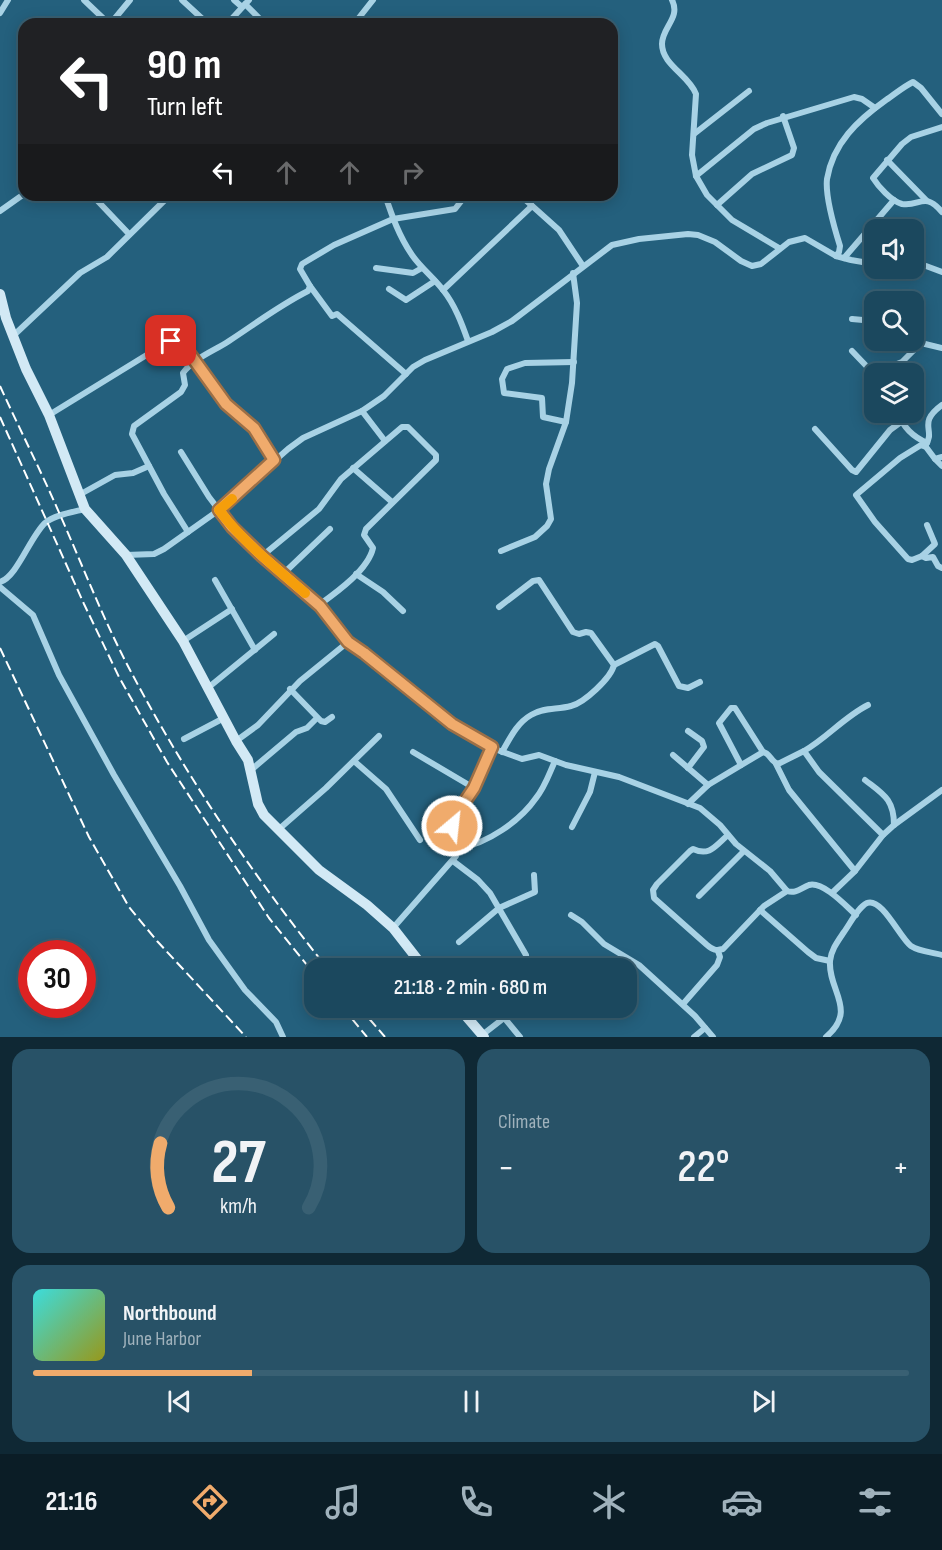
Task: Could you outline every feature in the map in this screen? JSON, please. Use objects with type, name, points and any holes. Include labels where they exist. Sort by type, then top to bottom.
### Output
[{"type":"main road","points":[[0,294],[26,369],[49,415],[85,509],[126,555],[183,641],[248,760],[258,804],[264,815],[319,870],[367,905],[393,928],[416,958]]},
{"type":"main road","points":[[468,1018],[483,1036]]},
{"type":"street","points":[[0,13],[8,0]]},
{"type":"street","points":[[84,0],[104,18]]},
{"type":"street","points":[[117,18],[130,0]]},
{"type":"street","points":[[182,0],[202,18]]},
{"type":"street","points":[[234,0],[246,4],[259,18]]},
{"type":"street","points":[[359,18],[373,0]]},
{"type":"street","points":[[672,0],[675,14],[662,43],[668,59],[693,84],[696,94],[692,155],[696,176],[707,195],[732,220],[778,248]]},
{"type":"street","points":[[233,18],[246,4]]},
{"type":"street","points":[[836,256],[840,246],[827,189],[827,178],[848,132],[875,108],[913,82],[921,88],[942,114]]},
{"type":"street","points":[[694,134],[749,91]]},
{"type":"street","points":[[696,176],[754,129],[783,117],[854,97],[862,99],[875,108]]},
{"type":"street","points":[[717,205],[752,174],[792,156],[794,148],[783,117]]},
{"type":"street","points":[[926,200],[904,204],[894,200],[873,178],[887,160],[911,137],[942,127]]},
{"type":"street","points":[[887,160],[926,200],[942,212]]},
{"type":"street","points":[[0,211],[18,198]]},
{"type":"street","points":[[843,258],[894,200]]},
{"type":"street","points":[[98,201],[129,234]]},
{"type":"street","points":[[13,336],[80,273],[107,257],[164,201]]},
{"type":"street","points":[[387,201],[403,240],[422,268],[443,290],[460,320],[468,341]]},
{"type":"street","points":[[406,374],[337,314],[333,316],[300,269],[302,264],[334,245],[393,219],[450,211],[462,201]]},
{"type":"street","points":[[527,201],[559,230],[583,266]]},
{"type":"street","points":[[443,290],[532,206]]},
{"type":"street","points":[[126,555],[154,554],[164,549],[219,510],[274,460],[303,438],[362,411],[384,396],[424,360],[492,332],[512,321],[612,245],[623,241],[688,234],[707,237],[746,265],[752,266],[761,264],[778,248],[789,242],[805,238],[836,256],[864,262]]},
{"type":"street","points":[[924,266],[942,272]]},
{"type":"street","points":[[376,268],[413,273],[422,268]]},
{"type":"street","points":[[501,550],[535,537],[551,519],[546,484],[566,422],[577,303],[573,273]]},
{"type":"street","points":[[389,289],[406,300],[435,281]]},
{"type":"street","points":[[188,532],[149,466],[132,435],[132,430],[137,422],[181,392],[185,385],[183,373],[195,361],[228,342],[270,312],[308,291],[310,286]]},
{"type":"street","points":[[852,320],[864,321]]},
{"type":"street","points":[[49,415],[176,340],[182,343],[226,404],[254,428],[274,460]]},
{"type":"street","points":[[924,344],[942,348]]},
{"type":"street","points":[[852,351],[864,363]]},
{"type":"street","points":[[899,363],[913,351]]},
{"type":"street","points":[[566,422],[543,417],[542,398],[504,393],[502,379],[507,369],[525,363],[573,362]]},
{"type":"street","points":[[942,405],[927,422],[930,437],[926,444],[900,458],[855,495],[875,522],[908,559],[912,560],[922,556],[934,546],[935,541],[942,537]]},
{"type":"street","points":[[362,411],[385,441]]},
{"type":"street","points":[[814,429],[856,472],[890,430],[900,423]]},
{"type":"street","points":[[902,423],[912,435],[926,444],[939,458],[942,466]]},
{"type":"street","points":[[262,556],[287,533],[319,509],[341,479],[353,468],[402,427],[408,427],[436,458],[364,532],[373,548],[372,552],[356,574],[320,606]]},
{"type":"street","points":[[181,452],[232,527],[320,606],[348,642],[452,724],[502,752],[522,759],[539,755],[619,777],[709,814],[744,851],[770,871],[786,891]]},
{"type":"street","points":[[79,495],[115,475],[133,473],[149,466]]},
{"type":"street","points":[[353,468],[392,502]]},
{"type":"street","points":[[0,582],[9,577],[36,533],[47,521],[85,509]]},
{"type":"street","points":[[927,525],[935,541]]},
{"type":"street","points":[[283,574],[330,530]]},
{"type":"street","points":[[922,556],[934,558],[938,566],[942,568]]},
{"type":"street","points":[[356,574],[383,592],[403,611]]},
{"type":"street","points":[[214,580],[255,650]]},
{"type":"street","points":[[499,607],[533,581],[539,580],[573,632],[591,633],[614,665]]},
{"type":"street","points":[[0,587],[33,615],[59,675],[209,940],[245,990],[276,1022],[283,1037]]},
{"type":"street","points":[[183,641],[232,609]]},
{"type":"street","points":[[209,687],[274,634]]},
{"type":"street","points":[[236,741],[258,724],[290,689],[348,642]]},
{"type":"street","points":[[502,752],[512,734],[530,715],[544,709],[575,706],[600,686],[611,673],[614,665],[655,644],[679,686],[688,688],[700,682]]},
{"type":"street","points":[[290,689],[317,718],[325,722],[332,717]]},
{"type":"street","points":[[776,764],[818,744],[854,712],[868,705]]},
{"type":"street","points":[[741,765],[719,723],[731,708],[735,708],[763,752],[768,753],[776,764],[789,790],[855,871]]},
{"type":"street","points":[[184,739],[225,718]]},
{"type":"street","points":[[251,770],[296,732],[307,728],[317,718]]},
{"type":"street","points":[[688,731],[702,741],[704,747],[688,768]]},
{"type":"street","points":[[278,830],[379,736]]},
{"type":"street","points":[[393,928],[453,861],[459,848],[452,822],[474,788],[492,747]]},
{"type":"street","points":[[804,751],[819,772],[883,835]]},
{"type":"street","points":[[413,752],[474,788]]},
{"type":"street","points":[[688,804],[708,785],[763,752]]},
{"type":"street","points":[[673,755],[708,785]]},
{"type":"street","points":[[354,761],[386,789],[420,840]]},
{"type":"street","points":[[459,848],[485,839],[516,819],[529,807],[546,781],[555,761]]},
{"type":"street","points":[[572,827],[590,792],[595,772]]},
{"type":"street","points":[[865,780],[890,801],[893,808],[894,825]]},
{"type":"street","points":[[832,893],[855,871],[883,835],[942,790]]},
{"type":"street","points":[[683,1004],[717,965],[720,957],[718,951],[707,945],[652,894],[657,884],[690,851],[693,849],[700,853],[707,852],[728,835]]},
{"type":"street","points":[[699,896],[744,851]]},
{"type":"street","points":[[453,861],[478,880],[490,893],[526,955]]},
{"type":"street","points":[[459,942],[499,908],[535,892],[534,875]]},
{"type":"street","points":[[718,951],[723,949],[760,910],[786,891],[795,892],[811,884],[817,884],[832,893],[856,915]]},
{"type":"street","points":[[826,1037],[837,1026],[842,1010],[830,961],[836,945],[856,915],[868,903],[877,904],[912,947],[942,954]]},
{"type":"street","points":[[760,910],[816,958],[830,961]]},
{"type":"street","points":[[571,915],[582,922],[604,944],[639,965],[683,1004],[713,1037]]},
{"type":"street","points":[[483,1036],[504,1018],[520,1037]]},
{"type":"street","points":[[694,1037],[705,1028]]},
{"type":"railway","points":[[0,386],[54,501],[111,633],[130,670],[197,787],[273,898],[319,958]]},
{"type":"railway","points":[[0,417],[119,677],[167,762],[269,918],[304,961]]},
{"type":"railway","points":[[0,648],[89,837],[129,907],[157,941],[246,1037]]},
{"type":"railway","points":[[351,1018],[367,1037]]},
{"type":"railway","points":[[369,1018],[385,1037]]},
{"type":"slow traffic","points":[[232,499],[219,510],[232,527],[305,593]]},
{"type":"route","points":[[171,341],[176,340],[182,343],[226,404],[254,428],[274,460],[219,510],[232,527],[320,606],[348,642],[452,724],[492,747],[474,788],[453,819],[452,826]]}]
